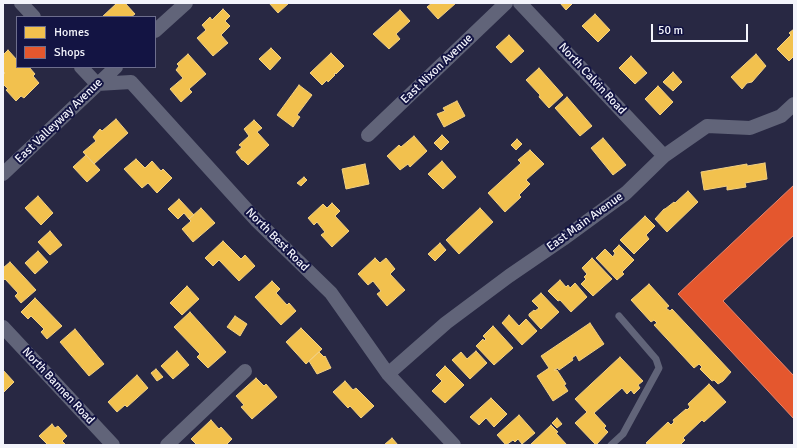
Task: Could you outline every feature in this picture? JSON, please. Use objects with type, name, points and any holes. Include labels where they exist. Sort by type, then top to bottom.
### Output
[{"type":"street","points":[[21,3],[33,16]]},
{"type":"street","points":[[156,30],[186,3]]},
{"type":"street","name":"East Nixon Avenue","points":[[368,135],[506,3]]},
{"type":"street","name":"North Calvin Road","points":[[520,3],[664,156]]},
{"type":"street","points":[[82,68],[97,84]]},
{"type":"street","name":"East Valleyway Avenue","points":[[3,174],[115,68]]},
{"type":"street","name":"North Best Road","points":[[97,84],[131,82],[257,221],[331,293],[388,374],[454,445]]},
{"type":"street","name":"East Main Avenue","points":[[388,374],[446,323],[509,276],[626,193],[664,156],[707,126],[750,128],[781,116],[794,104]]},
{"type":"street","name":"North Bannen Road","points":[[3,326],[113,445]]},
{"type":"street","points":[[167,445],[245,371]]},
{"type":"lane","points":[[611,445],[622,434],[659,368],[656,358],[619,316]]},
{"type":"building: Homes","points":[[117,3],[125,3],[135,14],[132,16],[103,16]]},
{"type":"building: Homes","points":[[269,3],[289,3],[278,13]]},
{"type":"building: Homes","points":[[432,3],[456,3],[438,19],[427,7]]},
{"type":"building: Homes","points":[[560,3],[573,3],[566,10]]},
{"type":"building: Homes","points":[[223,9],[230,16],[225,21],[230,26],[221,35],[228,43],[213,56],[197,38],[206,30],[202,25],[210,17],[212,20]]},
{"type":"building: Homes","points":[[400,10],[410,21],[396,34],[400,39],[389,49],[373,34]]},
{"type":"building: Homes","points":[[595,14],[610,30],[598,42],[582,26]]},
{"type":"building: Homes","points":[[794,29],[794,56],[789,61],[777,49],[791,35],[789,33]]},
{"type":"building: Homes","points":[[509,35],[524,51],[511,63],[496,47]]},
{"type":"building: Homes","points":[[271,48],[281,58],[270,70],[259,59]]},
{"type":"building: Homes","points":[[8,50],[16,59],[16,68],[30,68],[35,74],[33,76],[39,83],[24,98],[21,96],[16,101],[6,90],[8,89],[3,84],[3,75],[5,73],[3,71],[3,55]]},
{"type":"building: Homes","points":[[331,53],[344,66],[336,74],[334,74],[335,75],[328,82],[327,80],[322,85],[310,73]]},
{"type":"building: Homes","points":[[188,54],[206,74],[189,89],[192,92],[181,102],[170,89],[183,78],[176,70],[179,66],[177,64]]},
{"type":"building: Homes","points":[[756,54],[766,66],[752,82],[747,83],[742,89],[731,77]]},
{"type":"building: Homes","points":[[631,56],[647,73],[635,84],[619,68]]},
{"type":"building: Homes","points":[[539,68],[563,95],[549,108],[539,97],[540,95],[526,80]]},
{"type":"building: Homes","points":[[673,72],[682,82],[673,91],[663,82]]},
{"type":"building: Homes","points":[[299,85],[312,95],[297,115],[300,117],[293,127],[277,115]]},
{"type":"building: Homes","points":[[658,86],[673,102],[660,115],[645,99]]},
{"type":"building: Homes","points":[[567,97],[592,126],[580,136],[555,108]]},
{"type":"building: Homes","points":[[457,101],[465,116],[444,127],[437,114],[445,111],[443,108]]},
{"type":"building: Homes","points":[[116,119],[128,133],[94,164],[83,152],[96,141],[93,137],[100,129],[102,131]]},
{"type":"building: Homes","points":[[254,120],[262,128],[257,132],[269,145],[248,165],[236,152],[242,147],[239,145],[249,136],[244,129]]},
{"type":"building: Homes","points":[[442,135],[449,142],[441,150],[434,143]]},
{"type":"building: Homes","points":[[414,136],[427,151],[410,167],[408,164],[400,170],[387,156],[399,145],[401,147]]},
{"type":"building: Homes","points":[[603,138],[626,165],[613,175],[591,148]]},
{"type":"building: Homes","points":[[517,139],[522,144],[516,150],[511,145]]},
{"type":"building: Homes","points":[[530,150],[544,164],[526,180],[530,184],[519,195],[521,197],[505,212],[488,193],[521,163],[518,160]]},
{"type":"building: Homes","points":[[86,155],[100,170],[87,182],[73,167]]},
{"type":"building: Homes","points":[[136,159],[145,168],[152,161],[161,171],[163,169],[172,178],[157,193],[148,183],[142,188],[124,169]]},
{"type":"building: Homes","points":[[442,161],[456,177],[443,189],[428,174]]},
{"type":"building: Homes","points":[[765,163],[767,179],[745,183],[746,187],[727,190],[727,186],[704,190],[701,172],[747,164],[747,166]]},
{"type":"building: Homes","points":[[365,164],[369,184],[346,189],[342,169]]},
{"type":"building: Homes","points":[[304,177],[307,180],[301,186],[297,183]]},
{"type":"building: Homes","points":[[688,191],[698,202],[667,232],[655,219],[664,209],[674,202],[675,203]]},
{"type":"building: Homes","points":[[38,196],[53,213],[41,225],[25,208]]},
{"type":"building: Homes","points":[[179,199],[194,215],[189,219],[184,213],[178,219],[168,209]]},
{"type":"building: Homes","points":[[332,203],[340,211],[335,216],[349,231],[332,247],[321,235],[325,232],[317,222],[314,225],[308,218],[323,204],[327,208]]},
{"type":"building: Homes","points":[[201,208],[215,223],[193,242],[182,229],[191,221],[189,219]]},
{"type":"building: Homes","points":[[480,208],[493,222],[459,254],[446,240]]},
{"type":"building: Homes","points":[[645,216],[655,226],[646,235],[649,239],[634,254],[620,240]]},
{"type":"building: Homes","points":[[50,231],[62,245],[50,255],[38,242]]},
{"type":"building: Homes","points":[[223,241],[241,259],[245,255],[255,266],[239,281],[219,260],[213,266],[205,258]]},
{"type":"building: Homes","points":[[440,243],[446,250],[435,261],[428,254]]},
{"type":"building: Homes","points":[[619,245],[634,260],[622,272],[624,274],[617,280],[596,258],[605,249],[613,257],[615,253],[613,251]]},
{"type":"building: Homes","points":[[38,251],[48,262],[35,274],[25,263]]},
{"type":"building: Homes","points":[[375,258],[380,263],[386,258],[395,269],[390,274],[405,290],[387,306],[377,294],[381,291],[373,281],[368,285],[358,274]]},
{"type":"building: Homes","points":[[592,258],[612,279],[593,296],[581,284],[586,279],[584,277],[587,274],[582,268]]},
{"type":"building: Homes","points":[[10,262],[36,290],[21,303],[15,296],[18,293],[5,279],[3,281],[3,268]]},
{"type":"building: Homes","points":[[560,280],[566,287],[568,285],[570,288],[575,283],[587,297],[571,312],[560,300],[558,301],[548,291]]},
{"type":"building: Homes","points":[[272,281],[280,289],[276,293],[287,305],[289,303],[296,311],[281,325],[255,297]]},
{"type":"building: Homes","points":[[649,284],[669,306],[666,308],[670,311],[672,309],[731,372],[723,381],[718,384],[714,380],[712,381],[700,369],[702,367],[699,364],[694,368],[654,325],[657,323],[654,320],[651,322],[631,300]]},
{"type":"building: Homes","points":[[187,286],[199,299],[182,315],[170,303]]},
{"type":"building: Homes","points":[[541,293],[559,312],[541,329],[529,316],[529,314],[539,308],[532,301]]},
{"type":"building: Homes","points":[[35,298],[62,326],[47,339],[41,332],[44,329],[31,316],[28,319],[21,312]]},
{"type":"building: Homes","points":[[190,312],[226,352],[208,368],[197,357],[200,354],[174,327]]},
{"type":"building: Homes","points":[[509,315],[519,326],[526,319],[537,331],[522,345],[502,323]]},
{"type":"building: Homes","points":[[235,316],[247,324],[240,336],[227,327]]},
{"type":"building: Homes","points":[[590,323],[604,344],[579,361],[576,355],[572,358],[573,360],[559,370],[558,368],[554,370],[557,370],[566,384],[564,385],[568,391],[553,401],[537,376],[549,368],[541,356]]},
{"type":"building: Homes","points":[[493,326],[513,348],[494,365],[476,346],[483,339],[484,341],[486,339],[483,336]]},
{"type":"building: Homes","points":[[301,328],[322,349],[306,364],[286,342]]},
{"type":"building: Homes","points":[[75,329],[104,364],[89,376],[60,342]]},
{"type":"building: Homes","points":[[177,351],[189,365],[173,379],[161,366]]},
{"type":"building: Homes","points":[[476,351],[487,363],[470,379],[452,360],[461,352],[467,359]]},
{"type":"building: Homes","points":[[319,352],[324,357],[325,356],[331,368],[317,374],[309,361]]},
{"type":"building: Homes","points":[[620,357],[643,381],[638,385],[640,388],[634,394],[631,390],[627,394],[622,388],[594,413],[606,426],[604,428],[608,432],[596,445],[575,423],[587,412],[575,399]]},
{"type":"building: Homes","points":[[445,366],[464,385],[445,403],[432,391],[442,381],[436,375]]},
{"type":"building: Homes","points":[[156,369],[163,377],[157,381],[151,373]]},
{"type":"building: Homes","points":[[3,370],[14,382],[3,393]]},
{"type":"building: Homes","points":[[137,375],[148,388],[127,407],[125,405],[117,412],[108,402]]},
{"type":"building: Homes","points":[[256,378],[264,386],[266,384],[277,397],[252,419],[241,407],[244,405],[236,396]]},
{"type":"building: Homes","points":[[345,381],[353,390],[356,388],[374,406],[361,418],[350,406],[348,408],[333,392]]},
{"type":"building: Homes","points":[[709,384],[726,402],[704,422],[702,420],[683,438],[685,440],[680,445],[649,445],[646,443],[668,422],[671,425],[674,422],[673,420],[690,407],[688,404]]},
{"type":"building: Homes","points":[[491,398],[507,414],[494,427],[486,418],[479,425],[470,417]]},
{"type":"building: Homes","points":[[519,415],[535,433],[522,444],[518,439],[515,442],[513,440],[506,445],[497,435]]},
{"type":"building: Homes","points":[[557,418],[562,424],[557,428],[552,423]]},
{"type":"building: Homes","points":[[211,420],[219,429],[221,427],[232,439],[226,445],[197,445],[191,439]]},
{"type":"building: Homes","points":[[52,424],[55,428],[58,426],[67,436],[62,441],[66,445],[48,445],[39,436]]},
{"type":"building: Homes","points":[[551,425],[567,445],[530,445]]},
{"type":"building: Homes","points":[[392,438],[398,445],[384,445]]},
{"type":"building: Shops","points":[[794,185],[794,235],[723,301],[794,376],[794,419],[678,294]]}]
